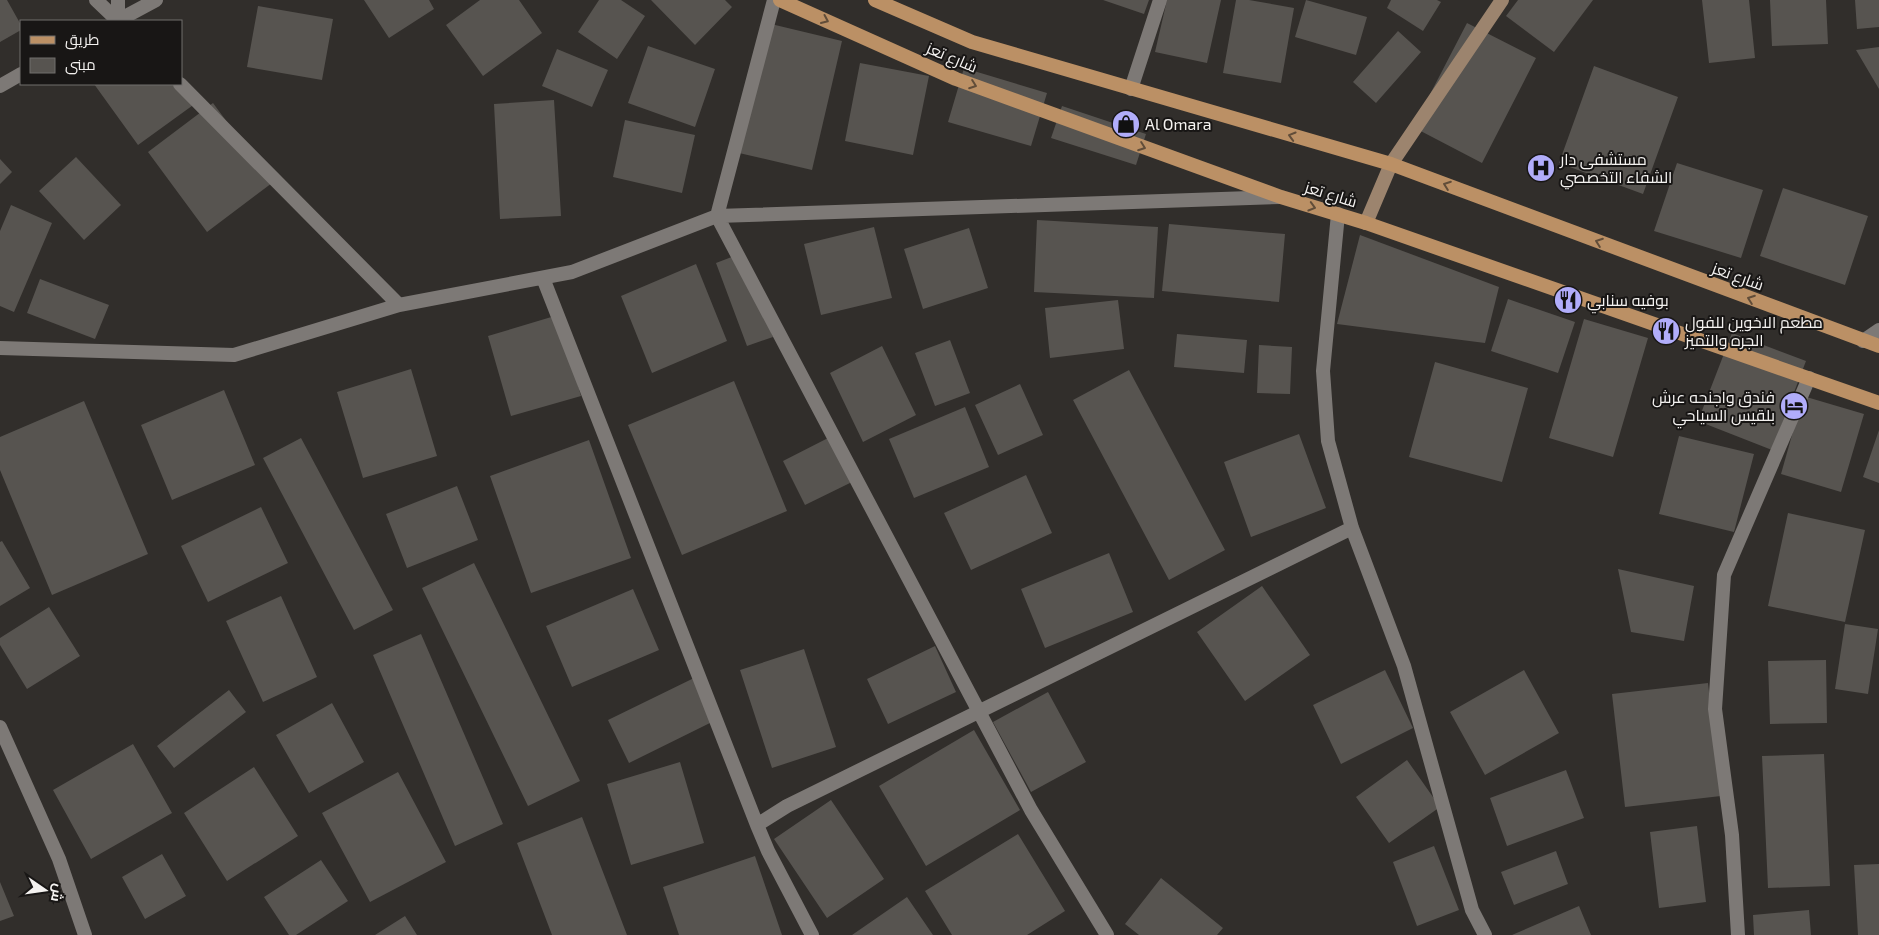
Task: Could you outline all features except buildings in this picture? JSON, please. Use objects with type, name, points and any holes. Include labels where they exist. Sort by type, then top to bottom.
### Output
[{"type":"main road","name":"شارع تعز","points":[[780,0],[956,79],[1281,197],[1366,223],[1879,403]]},
{"type":"main road","name":"شارع تعز","points":[[875,0],[972,42],[1391,164],[1879,346]]},
{"type":"main road","points":[[1366,223],[1391,164],[1502,0]]},
{"type":"street","points":[[96,0],[116,20]]},
{"type":"street","points":[[117,20],[118,0]]},
{"type":"street","points":[[119,20],[156,0]]},
{"type":"street","points":[[774,0],[717,216],[1031,810],[1107,935]]},
{"type":"street","points":[[1131,89],[1160,0]]},
{"type":"street","points":[[0,86],[20,75]]},
{"type":"street","points":[[181,85],[399,305]]},
{"type":"street","points":[[0,348],[234,355],[399,305],[572,272],[717,216],[1281,197]]},
{"type":"street","points":[[1338,214],[1323,371],[1328,441],[1352,528],[1404,666],[1472,910],[1484,935]]},
{"type":"street","points":[[543,278],[757,825],[768,851],[812,935]]},
{"type":"street","points":[[1863,341],[1879,330]]},
{"type":"street","points":[[1738,935],[1732,835],[1715,709],[1724,576],[1809,378]]},
{"type":"street","points":[[757,825],[787,806],[1352,528]]},
{"type":"street","points":[[0,727],[59,859],[84,935]]},
{"type":"place","name":"Al Omara","points":[[1126,124]]},
{"type":"place","name":"مستشفى دار الشفاء التخصصي","points":[[1541,168]]},
{"type":"place","name":"بوفيه سنابي","points":[[1568,300]]},
{"type":"place","name":"مطعم الاخوين للفول الجره والتميز","points":[[1666,331]]},
{"type":"place","name":"فندق واجنحه عرش بلقيس السياحي","points":[[1794,406]]}]
